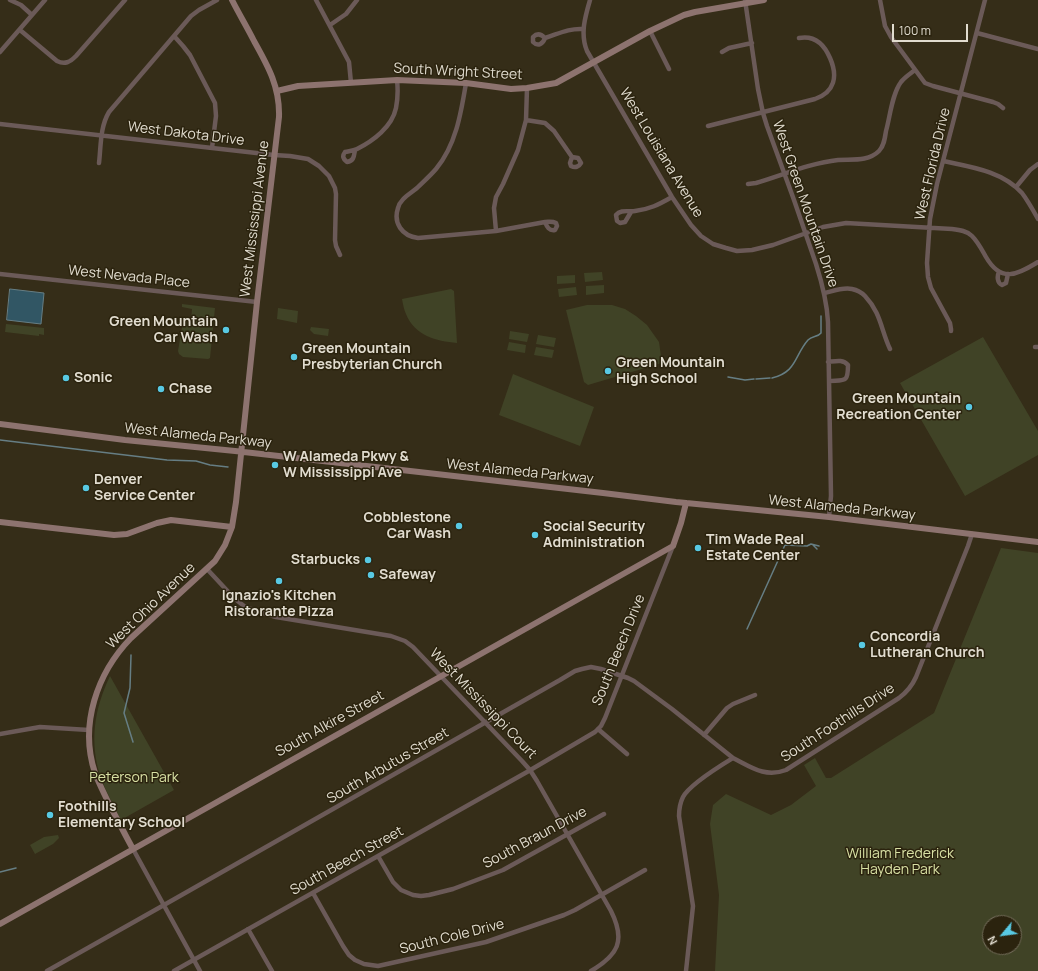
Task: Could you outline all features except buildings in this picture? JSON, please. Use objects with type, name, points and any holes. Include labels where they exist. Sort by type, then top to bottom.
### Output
[{"type":"street","points":[[10,0],[20,5],[32,15]]},
{"type":"street","points":[[0,52],[45,0]]},
{"type":"street","points":[[20,30],[57,61],[61,63],[68,63],[76,56],[125,0]]},
{"type":"street","points":[[99,163],[104,122],[109,112],[191,16],[217,0]]},
{"type":"street","name":"West Mississippi Avenue","points":[[232,0],[266,62],[273,78],[277,91],[279,108],[240,452]]},
{"type":"street","points":[[316,0],[349,62],[351,82]]},
{"type":"street","points":[[330,24],[346,14],[357,0]]},
{"type":"street","name":"West Louisiana Avenue","points":[[590,0],[584,20],[584,44],[672,197],[691,225],[701,236],[713,244],[737,251],[752,250],[773,245],[829,225],[846,222],[930,227],[958,230],[968,233],[976,240],[990,264],[999,272],[999,283],[1002,285],[1006,283],[1008,274]]},
{"type":"street","name":"South Wright Street","points":[[277,91],[298,86],[397,80],[466,83],[511,89],[556,83],[650,31],[684,15],[745,2],[764,0]]},
{"type":"street","points":[[880,0],[883,19],[887,31],[922,79],[929,85],[993,102],[1003,108]]},
{"type":"street","name":"West Florida Drive","points":[[951,331],[950,323],[928,277],[927,263],[930,227],[933,203],[943,161],[985,0]]},
{"type":"street","name":"West Green Mountain Drive","points":[[745,2],[763,113],[805,233],[824,293],[828,322],[831,496],[829,517]]},
{"type":"street","points":[[545,38],[568,30],[583,29]]},
{"type":"street","points":[[650,31],[669,69]]},
{"type":"street","points":[[976,33],[1038,49]]},
{"type":"street","points":[[174,36],[184,46],[190,55],[215,103],[216,116],[212,148]]},
{"type":"street","points":[[708,126],[763,113],[820,97],[827,93],[834,81],[834,75],[833,67],[824,47],[814,39],[806,37],[799,38]]},
{"type":"street","points":[[722,52],[729,48],[752,43]]},
{"type":"street","points":[[748,184],[756,183],[811,165],[830,161],[863,159],[876,153],[883,144],[894,98],[898,88],[902,80],[915,70]]},
{"type":"street","points":[[355,150],[377,137],[391,120],[396,107],[398,91],[397,80]]},
{"type":"street","points":[[466,83],[461,112],[448,150],[434,171],[399,204],[396,218],[402,231],[412,238],[426,238],[496,231],[544,222]]},
{"type":"street","points":[[496,231],[494,208],[496,197],[518,150],[526,120],[526,88]]},
{"type":"street","points":[[526,120],[545,123],[554,131],[572,158]]},
{"type":"street","name":"West Dakota Drive","points":[[0,124],[308,159],[319,166],[329,176],[335,188],[335,240],[340,255]]},
{"type":"street","points":[[943,161],[991,172],[1004,179],[1016,187],[1027,200],[1038,219]]},
{"type":"street","points":[[1016,187],[1030,170],[1038,164]]},
{"type":"street","points":[[631,212],[655,207],[672,197]]},
{"type":"street","points":[[999,272],[1008,274],[1018,273],[1038,262]]},
{"type":"street","name":"West Nevada Place","points":[[0,274],[257,302]]},
{"type":"street","points":[[824,293],[847,288],[861,293],[878,314],[890,349]]},
{"type":"street","points":[[861,293],[865,288]]},
{"type":"street","points":[[828,362],[840,360],[848,365],[848,374],[845,380],[829,382]]},
{"type":"street","name":"West Alameda Parkway","points":[[0,424],[125,440],[686,503],[829,517],[1038,542]]},
{"type":"street","name":"West Ohio Avenue","points":[[200,971],[133,849],[96,777],[91,752],[89,730],[92,711],[99,686],[104,674],[116,655],[131,638],[207,570],[221,551],[232,527],[236,502],[240,452]]},
{"type":"street","name":"South Beech Drive","points":[[530,770],[588,737],[598,729],[605,718],[673,546],[686,503]]},
{"type":"street","points":[[0,522],[114,535],[127,534],[157,523],[171,520],[232,527]]},
{"type":"street","name":"South Foothills Drive","points":[[733,758],[754,769],[764,772],[773,773],[786,770],[908,691],[916,677],[972,534]]},
{"type":"street","name":"South Alkire Street","points":[[0,924],[673,546]]},
{"type":"street","name":"West Mississippi Court","points":[[207,570],[234,598],[250,609],[276,617],[381,634],[409,643],[486,723],[530,770],[537,780],[615,920],[619,932],[616,949],[608,959],[590,971]]},
{"type":"street","name":"South Arbutus Street","points":[[47,971],[164,906],[575,671],[588,667],[595,668],[634,681],[733,758]]},
{"type":"street","points":[[704,735],[727,708],[754,695]]},
{"type":"street","points":[[0,734],[40,728],[89,730]]},
{"type":"street","points":[[598,729],[626,754]]},
{"type":"street","points":[[686,971],[693,906],[680,825],[680,806],[682,799],[688,790],[714,770],[733,758]]},
{"type":"street","name":"South Beech Street","points":[[174,971],[530,770]]},
{"type":"street","name":"South Braun Drive","points":[[378,856],[398,888],[409,894],[425,896],[453,889],[498,873],[604,814]]},
{"type":"street","name":"South Cole Drive","points":[[313,892],[349,955],[364,964],[382,966],[486,942],[567,913],[645,870]]},
{"type":"street","points":[[248,929],[272,971]]},
{"type":"green space","points":[[602,272],[603,280],[585,282],[584,273]]},
{"type":"green space","points":[[575,275],[575,283],[557,284],[557,276]]},
{"type":"green space","points":[[604,285],[604,293],[586,295],[586,286]]},
{"type":"green space","points":[[576,287],[577,295],[559,297],[558,289]]},
{"type":"green space","points":[[451,289],[454,291],[457,343],[434,339],[415,328],[405,311],[402,299]]},
{"type":"green space","points":[[182,304],[215,308],[210,358],[208,359],[183,357],[179,354],[178,351],[183,321],[191,321],[192,309],[182,307]]},
{"type":"green space","points":[[587,305],[612,305],[625,309],[636,316],[647,325],[659,342],[662,363],[588,385],[584,382],[566,310]]},
{"type":"green space","points":[[278,308],[298,311],[297,323],[277,319]]},
{"type":"green space","points":[[6,324],[44,328],[44,335],[39,334],[39,336],[5,332]]},
{"type":"green space","points":[[311,327],[329,329],[328,336],[314,334],[310,330]]},
{"type":"green space","points":[[510,331],[529,334],[527,342],[509,339]]},
{"type":"green space","points":[[538,335],[556,338],[554,347],[536,344]]},
{"type":"green space","name":"Green Mountain Recreation Center","points":[[983,337],[1038,431],[1038,455],[965,496],[900,383]]},
{"type":"green space","points":[[509,342],[526,345],[525,353],[507,350]]},
{"type":"green space","points":[[536,347],[554,350],[552,358],[534,355]]},
{"type":"green space","points":[[513,374],[594,407],[580,446],[499,415]]},
{"type":"green space","name":"William Frederick Hayden Park","points":[[1001,548],[1038,553],[1038,971],[715,971],[719,895],[710,824],[713,805],[726,794],[771,815],[791,805],[816,786],[804,765],[815,758],[826,778],[831,778],[934,713]]},
{"type":"green space","name":"Peterson Park","points":[[110,676],[174,790],[121,820],[101,778],[97,765],[94,739],[100,701]]},
{"type":"green space","points":[[58,835],[59,838],[53,844],[35,854],[30,845],[44,837]]},
{"type":"water","points":[[10,289],[44,293],[41,324],[7,320]]},
{"type":"waterway","points":[[772,378],[786,372],[791,368],[808,340],[821,333],[821,316]]},
{"type":"waterway","points":[[728,377],[745,380],[754,379]]},
{"type":"waterway","points":[[756,379],[770,378]]},
{"type":"waterway","points":[[0,440],[167,460],[196,461],[210,465],[228,467]]},
{"type":"waterway","points":[[747,629],[785,545],[807,546],[811,544],[819,546]]},
{"type":"waterway","points":[[813,545],[817,549]]},
{"type":"waterway","points":[[131,655],[130,688],[124,713],[133,742]]},
{"type":"waterway","points":[[0,872],[16,868]]},
{"type":"place","name":"Green Mountain Car Wash","points":[[226,330]]},
{"type":"place","name":"Green Mountain Presbyterian Church","points":[[294,357]]},
{"type":"place","name":"Green Mountain High School","points":[[608,371]]},
{"type":"place","name":"Sonic","points":[[66,378]]},
{"type":"place","name":"Chase","points":[[161,389]]},
{"type":"place","name":"Green Mountain Recreation Center","points":[[969,407]]},
{"type":"place","name":"W Alameda Pkwy & W Mississippi Ave","points":[[275,465]]},
{"type":"place","name":"Denver Service Center","points":[[86,488]]},
{"type":"place","name":"Cobblestone Car Wash","points":[[459,526]]},
{"type":"place","name":"Social Security Administration","points":[[535,535]]},
{"type":"place","name":"Tim Wade Real Estate Center","points":[[698,548]]},
{"type":"place","name":"Starbucks","points":[[368,560]]},
{"type":"place","name":"Safeway","points":[[371,575]]},
{"type":"place","name":"Ignazio's Kitchen Ristorante Pizza","points":[[279,581]]},
{"type":"place","name":"Concordia Lutheran Church","points":[[862,645]]},
{"type":"place","name":"Foothills Elementary School","points":[[50,815]]}]
